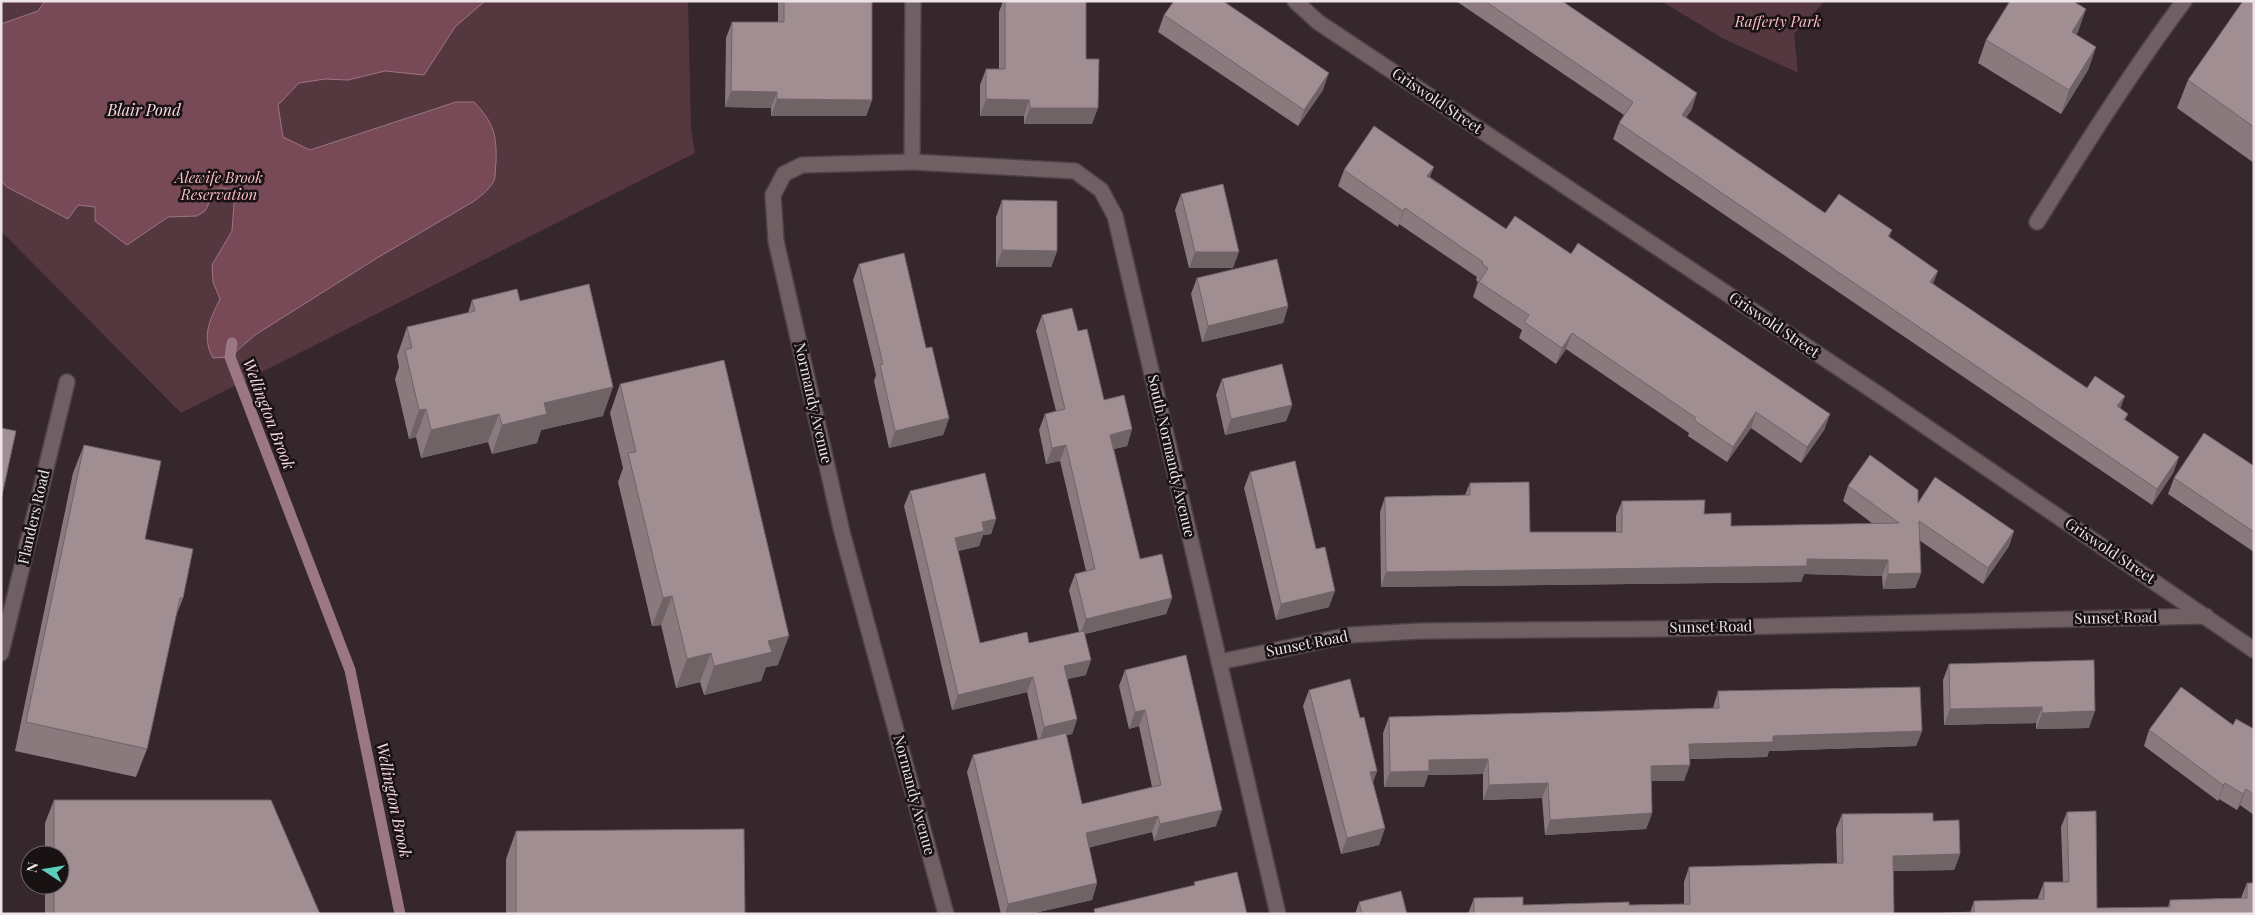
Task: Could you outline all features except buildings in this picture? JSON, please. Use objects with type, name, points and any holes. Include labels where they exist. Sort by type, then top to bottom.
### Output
[{"type":"street","points":[[912,162],[913,1]]},
{"type":"street","name":"Griswold Street","points":[[1295,1],[1318,22],[1870,388],[2254,650]]},
{"type":"street","points":[[2037,222],[2086,144],[2154,42],[2184,1]]},
{"type":"street","name":"South Normandy Avenue","points":[[912,162],[1075,171],[1100,190],[1115,216],[1278,914]]},
{"type":"street","name":"Normandy Avenue","points":[[912,162],[802,164],[784,174],[773,194],[776,241],[842,532],[946,914]]},
{"type":"street","name":"Flanders Road","points":[[1,653],[67,382]]},
{"type":"street","name":"Sunset Road","points":[[1219,662],[1350,635],[1420,630],[1655,629],[2206,616]]},
{"type":"green space","name":"Alewife Brook Reservation","points":[[1,1],[688,1],[691,128],[695,153],[181,413],[1,231]]},
{"type":"green space","name":"Rafferty Park","points":[[1661,1],[1825,1],[1794,34],[1798,73],[1724,39]]},
{"type":"water","name":"Blair Pond","points":[[45,1],[485,1],[455,27],[424,75],[385,71],[348,80],[325,79],[299,83],[278,105],[283,137],[310,150],[456,102],[474,102],[490,122],[494,136],[496,152],[494,181],[484,194],[471,203],[377,258],[255,335],[230,357],[213,358],[209,350],[207,335],[210,321],[220,299],[213,282],[212,265],[232,231],[235,190],[220,188],[205,211],[197,216],[168,217],[127,245],[95,221],[95,207],[78,205],[68,219],[7,187],[1,181],[1,24],[38,11]]},
{"type":"waterway","name":"Wellington Brook","points":[[232,343],[230,357],[350,670],[400,914]]}]
